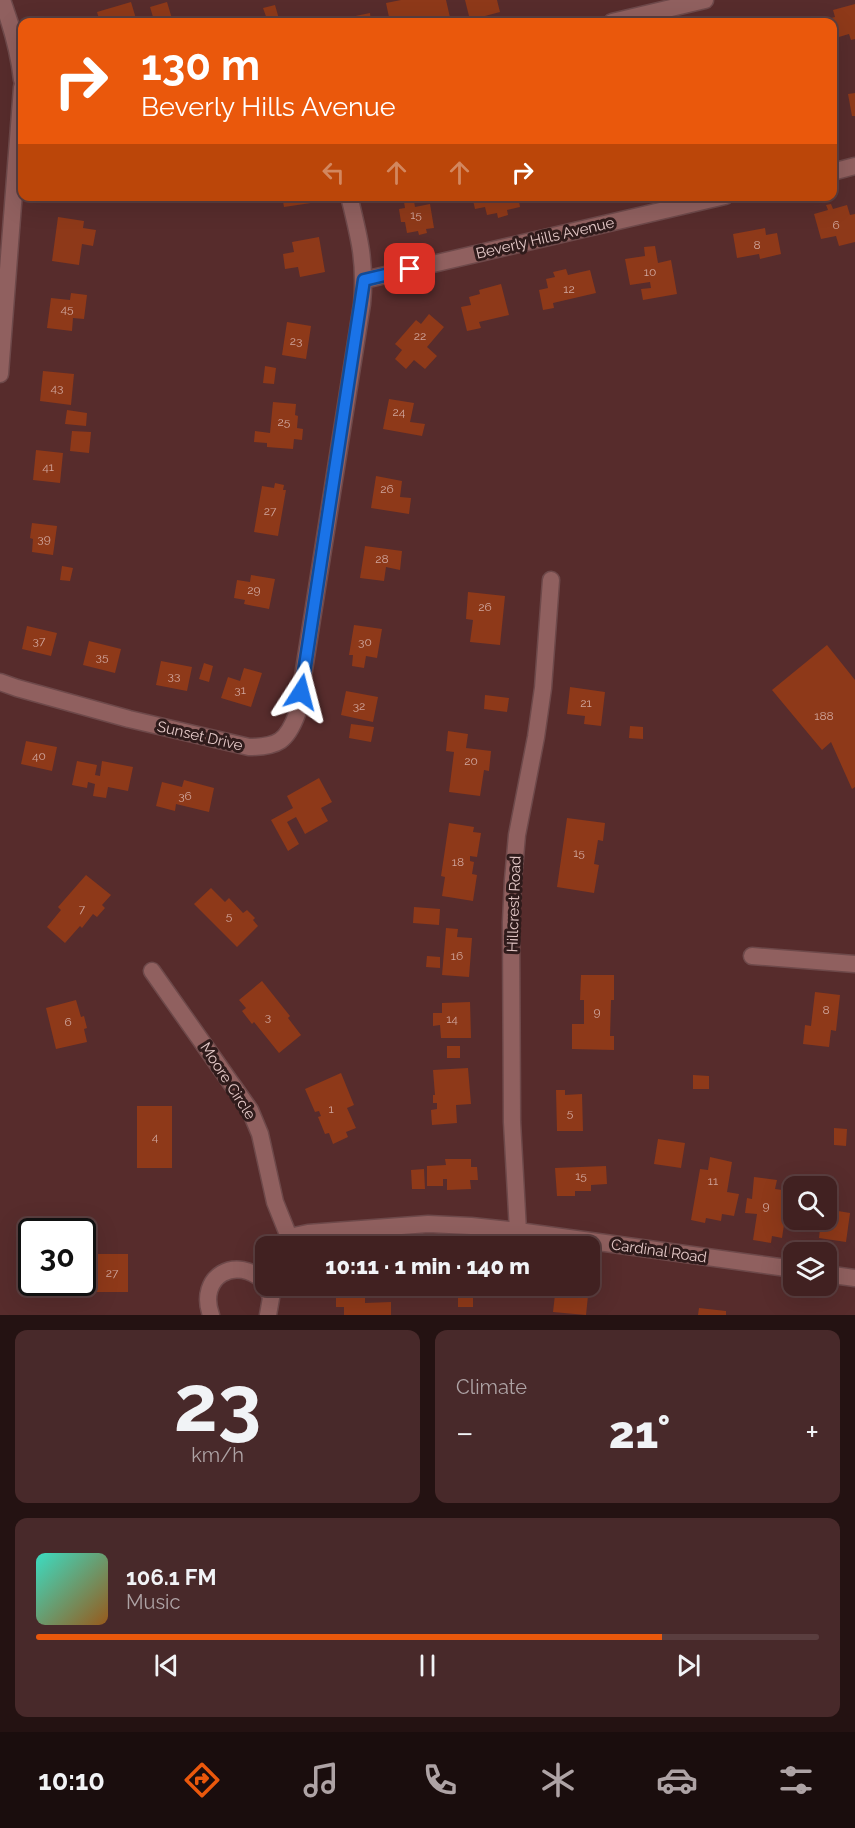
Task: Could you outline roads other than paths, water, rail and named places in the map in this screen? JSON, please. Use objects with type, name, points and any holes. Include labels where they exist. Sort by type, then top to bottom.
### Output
[{"type":"street","points":[[2,0],[18,48]]},
{"type":"street","points":[[629,18],[705,0]]},
{"type":"street","points":[[0,374],[18,139]]},
{"type":"street","points":[[837,171],[855,166]]},
{"type":"street","name":"Sunset Drive","points":[[0,682],[129,719],[249,747],[265,747],[279,743],[291,731],[297,714],[364,280],[360,241],[350,201]]},
{"type":"street","name":"Beverly Hills Avenue","points":[[364,280],[704,201]]},
{"type":"street","name":"Hillcrest Road","points":[[518,1231],[512,1122],[511,922],[513,880],[517,835],[543,688],[551,580]]},
{"type":"street","points":[[752,956],[855,964]]},
{"type":"street","name":"Moore Circle","points":[[152,971],[250,1110],[260,1134],[282,1236]]},
{"type":"street","name":"Cardinal Road","points":[[300,1236],[308,1233],[428,1224],[471,1226],[783,1267]]},
{"type":"street","points":[[211,1315],[207,1297],[216,1279],[224,1272],[241,1268],[255,1273]]},
{"type":"street","points":[[837,1276],[855,1278]]},
{"type":"street","points":[[268,1315],[271,1296]]}]
